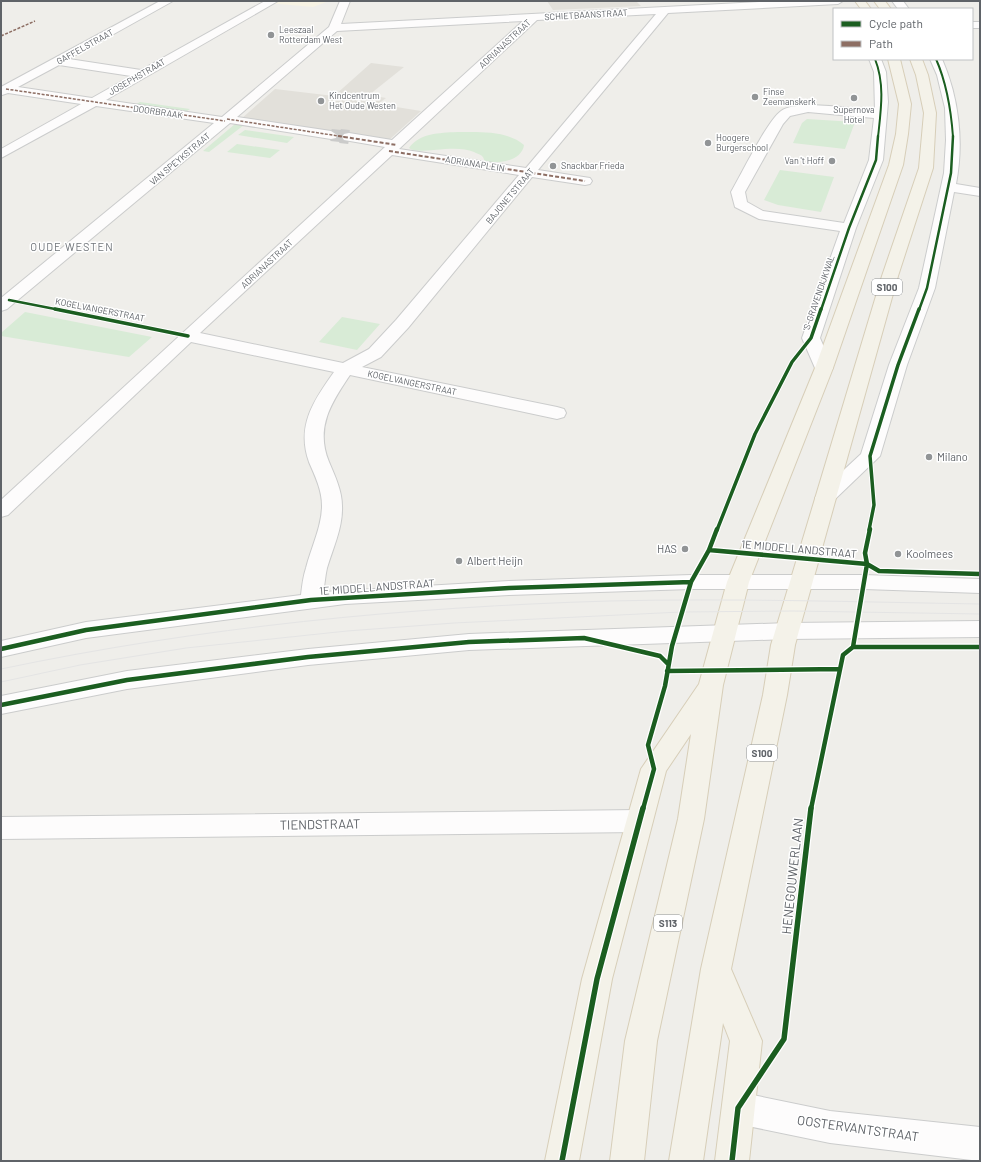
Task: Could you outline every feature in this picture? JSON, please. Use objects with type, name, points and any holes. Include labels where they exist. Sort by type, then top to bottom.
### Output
[{"type":"main road","name":"S100","points":[[562,1161],[597,979],[654,769],[711,685],[738,582],[824,368],[896,165],[902,134],[905,104],[894,60]]},
{"type":"main road","name":"S100","points":[[716,969],[775,695],[784,645],[890,276],[916,202],[926,168],[930,113],[922,75],[916,60]]},
{"type":"main road","name":"S113","points":[[627,1161],[641,1041],[691,819],[711,685]]},
{"type":"main road","points":[[716,969],[746,1041],[732,1161]]},
{"type":"main road","points":[[686,1161],[716,969]]},
{"type":"street","name":"GAFFELSTRAAT","points":[[3,90],[168,1]]},
{"type":"street","name":"JOSEPHSTRAAT","points":[[1,154],[273,1]]},
{"type":"street","name":"VAN SPEYKSTRAAT","points":[[1,306],[226,120],[334,28],[345,1]]},
{"type":"street","name":"SCHIETBAANSTRAAT","points":[[334,28],[838,1]]},
{"type":"street","name":"BAJONETSTRAAT","points":[[345,369],[375,353],[530,172],[665,10]]},
{"type":"street","name":"ADRIANASTRAAT","points":[[1,511],[188,336],[534,17]]},
{"type":"street","name":"'S-GRAVENDIJKWAL","points":[[824,368],[811,338],[849,228],[876,160],[882,114],[880,72],[874,60]]},
{"type":"street","points":[[825,498],[870,456],[898,365],[926,288],[955,179],[951,108],[943,75],[936,60]]},
{"type":"street","points":[[59,61],[141,74]]},
{"type":"street","name":"DOORBRAAK","points":[[3,90],[331,135]]},
{"type":"street","points":[[849,228],[759,215],[740,204],[738,192],[778,122],[786,113],[808,108],[882,114]]},
{"type":"street","points":[[349,137],[393,148]]},
{"type":"street","name":"ADRIANAPLEIN","points":[[393,148],[585,181]]},
{"type":"street","points":[[955,179],[980,192]]},
{"type":"street","name":"KOGELVANGERSTRAAT","points":[[188,336],[557,413]]},
{"type":"street","points":[[311,600],[316,570],[329,526],[332,506],[329,488],[318,459],[313,435],[315,422],[328,394],[345,369]]},
{"type":"street","name":"1E MIDDELLANDSTRAAT","points":[[1,649],[86,630],[311,600],[509,588],[691,582],[801,582],[980,586]]},
{"type":"street","points":[[1,705],[127,680],[308,657],[469,642],[788,631],[980,629]]},
{"type":"street","name":"TIENDSTRAAT","points":[[1,828],[639,821]]},
{"type":"street","name":"OOSTERVANTSTRAAT","points":[[738,1108],[830,1127],[980,1144]]},
{"type":"shaded area","points":[[329,1],[313,7],[257,2]]},
{"type":"shaded area","points":[[547,1],[636,1],[641,6],[553,10]]},
{"type":"shaded area","name":"Kindcentrum Het Oude Westen","points":[[371,63],[404,67],[369,95],[386,98],[378,104],[421,111],[389,140],[241,119],[275,89],[334,96]]},
{"type":"green space","points":[[140,102],[190,109],[184,113],[134,105]]},
{"type":"green space","points":[[807,119],[855,122],[845,149],[793,143],[802,123]]},
{"type":"green space","points":[[235,124],[244,125],[209,152],[203,151]]},
{"type":"green space","points":[[245,130],[294,137],[287,143],[238,135]]},
{"type":"green space","points":[[457,132],[501,134],[517,140],[524,145],[519,155],[503,162],[485,162],[481,156],[466,150],[447,149],[420,151],[409,148],[419,139],[430,135]]},
{"type":"green space","points":[[237,144],[280,150],[270,158],[227,152]]},
{"type":"green space","points":[[780,170],[834,177],[821,212],[778,205],[764,200]]},
{"type":"green space","points":[[25,312],[152,337],[129,357],[1,336],[1,333]]},
{"type":"green space","points":[[342,317],[380,324],[357,350],[319,342]]},
{"type":"tunnel","points":[[331,135],[349,137]]},
{"type":"tram line","points":[[1,669],[76,654],[227,631],[380,614],[456,608],[655,600],[980,604]]},
{"type":"tram line","points":[[1,682],[80,665],[186,648],[347,631],[454,623],[681,612],[793,611],[980,614]]},
{"type":"marked path","points":[[1,36],[35,21]]},
{"type":"marked path","points":[[6,89],[225,121]]},
{"type":"marked path","points":[[227,119],[397,145]]},
{"type":"marked path","points":[[389,151],[585,181]]},
{"type":"cycle path","points":[[562,1161],[597,979],[654,769],[648,745],[665,686],[672,646],[691,582],[709,550],[755,434],[792,362],[811,338],[849,228],[876,160],[882,102],[880,72],[875,60]]},
{"type":"cycle path","name":"HENEGOUWERLAAN","points":[[732,1161],[738,1108],[784,1039],[808,821],[843,655],[853,647],[867,564],[865,553],[874,505],[870,456],[898,365],[927,288],[951,173],[953,140],[951,108],[943,75],[936,60]]},
{"type":"cycle path","points":[[9,300],[188,336]]},
{"type":"cycle path","points":[[709,550],[867,564],[879,571],[980,574]]},
{"type":"cycle path","points":[[1,649],[86,630],[311,600],[509,588],[691,582]]},
{"type":"cycle path","points":[[1,705],[127,680],[308,657],[469,642],[584,638],[660,656],[668,664]]},
{"type":"cycle path","points":[[853,647],[980,647]]},
{"type":"cycle path","points":[[667,671],[840,669]]},
{"type":"place","name":"Leeszaal Rotterdam West","points":[[271,35]]},
{"type":"place","name":"Finse Zeemanskerk","points":[[755,97]]},
{"type":"place","name":"Supernova Hotel","points":[[854,98]]},
{"type":"place","name":"Kindcentrum Het Oude Westen","points":[[321,101]]},
{"type":"place","name":"Hoogere Burgerschool","points":[[708,143]]},
{"type":"place","name":"Van 't Hoff","points":[[832,161]]},
{"type":"place","name":"Snackbar Frieda","points":[[553,166]]},
{"type":"place","name":"Milano","points":[[929,457]]},
{"type":"place","name":"HAS","points":[[685,549]]},
{"type":"place","name":"Koolmees","points":[[898,554]]},
{"type":"place","name":"Albert Heijn","points":[[459,561]]},
{"type":"district","name":"OUDE WESTEN","points":[[72,247]]}]
